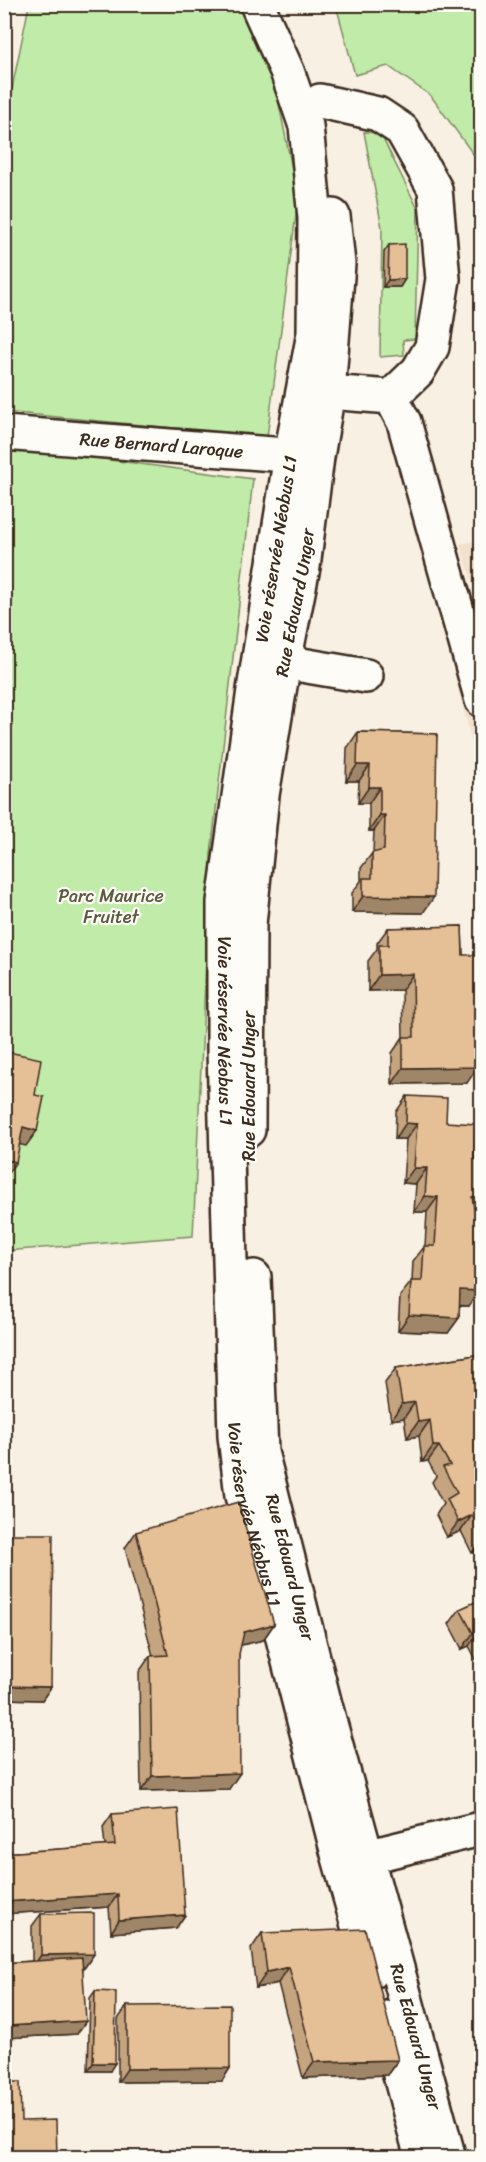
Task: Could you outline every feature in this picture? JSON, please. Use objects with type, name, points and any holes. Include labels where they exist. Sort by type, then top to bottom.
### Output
[{"type":"street","name":"Voie réservée Néobus L1","points":[[257,4],[287,71],[306,126],[315,219],[314,333],[304,456],[254,690],[225,902],[224,1050],[235,1436],[242,1496],[272,1595],[338,1854],[422,2157]]},
{"type":"street","name":"Rue Edouard Unger","points":[[279,4],[320,101],[327,140],[338,264],[328,392],[304,456],[303,567],[284,662],[262,795],[249,924],[247,1110],[261,1452],[366,1857],[449,2157]]},
{"type":"street","points":[[320,101],[378,114],[402,130],[435,189],[443,279],[432,347],[418,371],[391,397],[328,392]]},
{"type":"street","points":[[391,397],[404,422],[482,700]]},
{"type":"street","name":"Rue Bernard Laroque","points":[[4,433],[304,456]]},
{"type":"street","points":[[284,662],[366,676]]},
{"type":"street","points":[[366,1857],[476,1830],[482,1831]]},
{"type":"shaded area","points":[[482,540],[481,611],[460,544]]},
{"type":"shaded area","points":[[481,684],[481,768],[457,685]]},
{"type":"green space","points":[[29,5],[243,5],[274,79],[298,199],[267,437],[5,412],[5,123]]},
{"type":"green space","points":[[336,5],[481,5],[481,165],[431,96],[388,66],[355,75]]},
{"type":"green space","points":[[364,132],[380,133],[418,209],[415,339],[403,340],[404,355],[380,357],[382,228]]},
{"type":"green space","name":"Parc Maurice Fruitet","points":[[5,446],[253,479],[211,854],[193,1236],[5,1251]]},
{"type":"building","points":[[405,244],[405,279],[388,280],[389,245]]},
{"type":"building","points":[[358,732],[437,734],[434,897],[363,896],[363,878],[372,878],[372,853],[384,850],[385,815],[380,815],[380,787],[369,787],[370,765],[357,765]]},
{"type":"building","points":[[462,926],[463,955],[477,955],[478,1067],[403,1068],[403,1037],[414,1037],[413,974],[379,975],[379,945],[388,945],[388,928]]},
{"type":"building","points":[[4,1051],[41,1059],[35,1095],[44,1097],[37,1131],[23,1127],[16,1162],[4,1159]]},
{"type":"building","points":[[407,1096],[447,1098],[446,1122],[476,1124],[474,1159],[482,1160],[482,1171],[480,1196],[472,1197],[475,1213],[482,1214],[480,1291],[460,1290],[459,1318],[409,1315],[411,1281],[422,1281],[424,1246],[435,1246],[438,1197],[425,1196],[427,1168],[414,1168],[417,1124],[406,1123]]},
{"type":"building","points":[[482,1354],[482,1535],[472,1515],[458,1522],[447,1499],[457,1493],[443,1467],[450,1465],[439,1446],[433,1446],[430,1420],[418,1422],[415,1402],[402,1404],[396,1368]]},
{"type":"building","points":[[238,1502],[274,1624],[244,1632],[239,1654],[240,1773],[152,1776],[150,1656],[168,1655],[136,1532]]},
{"type":"building","points":[[9,1534],[53,1534],[51,1687],[7,1686]]},
{"type":"building","points":[[482,1599],[482,1633],[480,1630],[473,1633],[460,1609]]},
{"type":"building","points":[[178,1809],[185,1915],[119,1920],[118,1894],[4,1902],[4,1853],[115,1845],[112,1814]]},
{"type":"building","points":[[94,1913],[94,1954],[41,1955],[41,1914]]},
{"type":"building","points":[[365,1929],[398,2060],[314,2062],[289,1967],[267,1972],[262,1933]]},
{"type":"building","points":[[82,1958],[86,2021],[8,2026],[4,1963]]},
{"type":"building","points":[[95,1991],[116,1992],[115,2063],[93,2063]]},
{"type":"building","points":[[230,2005],[230,2068],[127,2069],[127,2006]]},
{"type":"building","points":[[4,2082],[20,2082],[21,2121],[56,2120],[57,2157],[4,2157]]}]
